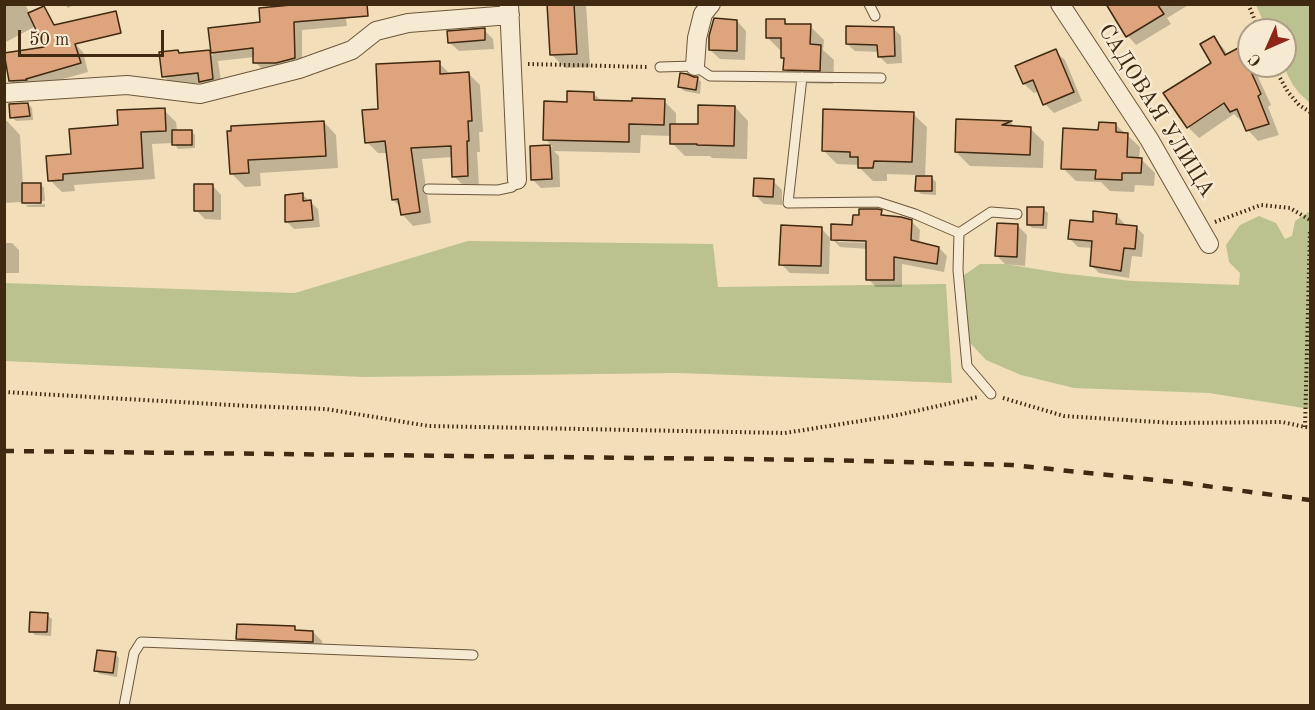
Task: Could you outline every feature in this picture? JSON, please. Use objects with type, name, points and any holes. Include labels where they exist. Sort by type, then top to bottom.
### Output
[{"type":"street","points":[[695,66],[697,38],[703,14],[711,4]]},
{"type":"street","name":"САДОВАЯ УЛИЦА","points":[[1060,4],[1149,139],[1209,244]]},
{"type":"street","points":[[4,93],[127,85],[200,94],[299,69],[352,50],[376,31],[408,23],[509,10],[517,180]]},
{"type":"lane","points":[[869,4],[875,16]]},
{"type":"lane","points":[[660,67],[695,66],[710,76],[881,78]]},
{"type":"lane","points":[[802,77],[788,203],[878,202],[915,214],[959,233]]},
{"type":"lane","points":[[428,189],[498,190],[512,187],[517,180]]},
{"type":"lane","points":[[959,233],[991,212],[1017,214]]},
{"type":"lane","points":[[959,233],[958,270],[966,366],[991,394]]},
{"type":"lane","points":[[124,705],[134,653],[141,642],[473,655]]},
{"type":"path","points":[[1248,4],[1254,18]]},
{"type":"path","points":[[512,63],[660,67]]},
{"type":"path","points":[[1280,78],[1299,105],[1311,112]]},
{"type":"path","points":[[1200,228],[1261,205],[1290,208],[1311,220]]},
{"type":"path","points":[[1305,427],[1311,230]]},
{"type":"path","points":[[4,392],[326,409],[429,426],[785,433],[897,415],[991,394],[1064,416],[1173,423],[1282,422],[1311,428]]},
{"type":"green space","points":[[1256,5],[1310,5],[1310,103],[1300,94],[1289,78],[1297,78],[1297,18],[1262,18]]},
{"type":"green space","points":[[1310,211],[1310,409],[1209,393],[1074,388],[1021,375],[986,360],[961,333],[960,278],[980,264],[1006,264],[1132,281],[1239,285],[1240,273],[1229,262],[1226,245],[1240,225],[1259,216],[1276,223],[1285,239],[1292,236],[1295,221]]},
{"type":"green space","points":[[468,241],[713,244],[718,287],[946,284],[952,383],[678,373],[364,377],[5,361],[5,283],[295,293]]},
{"type":"building","points":[[302,4],[367,4],[368,16],[294,22],[295,58],[276,63],[253,63],[253,48],[211,53],[208,28],[260,22],[259,8]]},
{"type":"building","points":[[547,4],[574,4],[577,54],[550,55]]},
{"type":"building","points":[[1106,4],[1157,4],[1164,14],[1126,37]]},
{"type":"building","points":[[44,6],[54,25],[116,11],[121,33],[75,44],[81,63],[27,80],[9,81],[4,53],[44,47],[28,13]]},
{"type":"building","points":[[714,18],[737,20],[737,51],[709,50],[709,36]]},
{"type":"building","points":[[766,19],[785,19],[785,24],[811,24],[810,44],[821,45],[820,71],[783,70],[781,38],[766,38]]},
{"type":"building","points":[[846,26],[894,27],[895,56],[878,57],[877,45],[846,44]]},
{"type":"building","points":[[485,28],[485,40],[448,43],[447,31]]},
{"type":"building","points":[[1214,36],[1225,55],[1237,49],[1237,78],[1254,78],[1269,124],[1246,131],[1237,109],[1230,112],[1224,103],[1187,128],[1163,93],[1211,63],[1200,44]]},
{"type":"building","points":[[1056,49],[1074,92],[1043,105],[1033,80],[1023,84],[1015,66]]},
{"type":"building","points":[[178,50],[179,53],[210,50],[213,79],[199,82],[198,73],[162,77],[159,52]]},
{"type":"building","points":[[440,61],[440,74],[469,72],[472,121],[468,121],[468,176],[452,177],[451,146],[411,148],[420,212],[401,215],[398,199],[392,200],[385,141],[365,143],[362,110],[378,109],[376,64]]},
{"type":"building","points":[[680,73],[698,77],[696,90],[678,87]]},
{"type":"building","points":[[567,91],[594,92],[594,100],[665,99],[664,125],[629,124],[629,142],[543,140],[544,101],[567,102]]},
{"type":"building","points":[[28,103],[30,116],[10,118],[9,104]]},
{"type":"building","points":[[698,105],[735,106],[734,146],[670,144],[670,124],[698,124]]},
{"type":"building","points":[[165,108],[166,131],[141,132],[143,168],[63,174],[63,180],[48,181],[46,156],[71,154],[69,129],[118,125],[117,110]]},
{"type":"building","points":[[823,109],[914,112],[912,162],[874,161],[873,168],[858,168],[858,157],[850,157],[850,152],[822,151]]},
{"type":"building","points":[[956,119],[1012,121],[1002,125],[1031,127],[1030,155],[955,152]]},
{"type":"building","points":[[324,121],[326,156],[248,160],[249,173],[230,174],[227,131],[231,131],[231,126]]},
{"type":"building","points":[[1099,122],[1116,123],[1116,132],[1128,133],[1127,157],[1142,158],[1141,173],[1122,173],[1122,180],[1095,179],[1096,170],[1061,169],[1063,128],[1098,130]]},
{"type":"building","points":[[172,130],[192,130],[192,145],[172,145]]},
{"type":"building","points":[[550,145],[552,179],[531,180],[530,146]]},
{"type":"building","points":[[916,176],[932,176],[932,191],[915,191]]},
{"type":"building","points":[[754,178],[774,179],[773,197],[753,196]]},
{"type":"building","points":[[22,183],[41,183],[41,203],[22,203]]},
{"type":"building","points":[[194,184],[213,184],[213,211],[194,211]]},
{"type":"building","points":[[303,193],[303,201],[311,200],[313,220],[285,222],[285,195]]},
{"type":"building","points":[[1027,207],[1044,207],[1043,225],[1027,225]]},
{"type":"building","points":[[859,209],[878,209],[882,210],[881,215],[912,220],[911,240],[939,247],[937,264],[894,257],[894,280],[866,280],[866,241],[831,240],[831,224],[852,225],[853,215],[859,215]]},
{"type":"building","points":[[1093,211],[1117,214],[1116,224],[1137,226],[1135,249],[1124,248],[1121,271],[1090,266],[1092,241],[1068,239],[1070,220],[1093,222]]},
{"type":"building","points":[[997,223],[1018,224],[1017,257],[995,256]]},
{"type":"building","points":[[781,225],[822,227],[821,266],[779,265]]},
{"type":"building","points":[[30,612],[48,613],[47,632],[29,632]]},
{"type":"building","points":[[237,624],[295,626],[295,630],[313,631],[313,642],[236,639]]},
{"type":"building","points":[[97,650],[116,652],[113,673],[94,671]]},
{"type":"railway","points":[[4,451],[827,460],[1012,465],[1184,483],[1310,500]]}]
